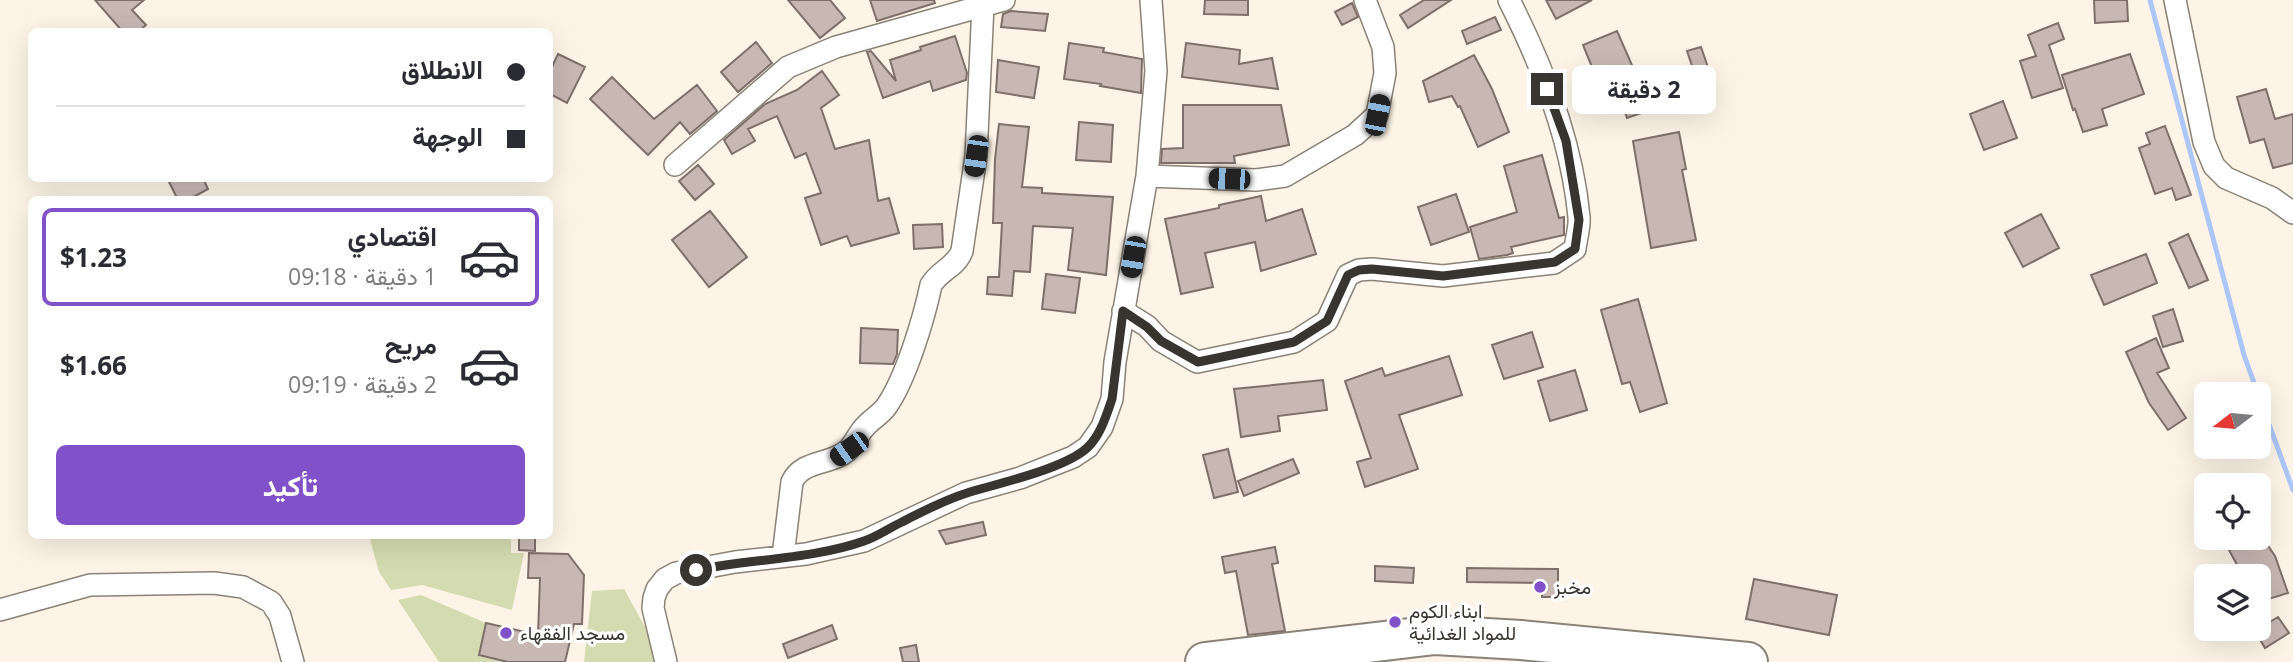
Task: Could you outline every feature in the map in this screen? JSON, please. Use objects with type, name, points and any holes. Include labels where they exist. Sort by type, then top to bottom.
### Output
[{"type":"highway","points":[[1205,662],[1435,635],[1521,640],[1748,662]]},
{"type":"street","points":[[675,165],[788,67],[836,47],[1004,0]]},
{"type":"street","points":[[666,662],[653,608],[657,589],[665,579],[677,573],[736,562],[845,547],[864,541],[966,493],[1020,478],[1073,457],[1088,447],[1102,427],[1112,399],[1123,311],[1147,176],[1156,71],[1152,0]]},
{"type":"street","points":[[1147,176],[1256,180],[1285,176],[1355,135],[1377,115],[1385,73],[1383,47],[1366,0]]},
{"type":"street","points":[[1123,311],[1147,327],[1161,341],[1198,362],[1294,342],[1327,321],[1348,275],[1359,270],[1443,276],[1555,262],[1575,249],[1579,220],[1566,141],[1528,36],[1509,0]]},
{"type":"street","points":[[2175,0],[2204,142],[2214,166],[2226,178],[2272,198],[2293,213]]},
{"type":"street","points":[[783,556],[792,482],[796,474],[801,469],[838,457],[849,449],[864,427],[886,408],[905,371],[931,285],[940,274],[957,262],[962,251],[976,156],[983,5]]},
{"type":"street","points":[[0,610],[90,585],[214,583],[243,587],[271,602],[280,616],[293,662]]},
{"type":"green space","points":[[370,539],[511,539],[511,553],[524,553],[512,610],[422,585],[391,590],[379,572]]},
{"type":"green space","points":[[624,589],[653,641],[659,662],[584,662],[592,591]]},
{"type":"green space","points":[[421,595],[486,623],[479,655],[508,662],[439,662],[398,600]]},
{"type":"building","points":[[95,0],[144,0],[132,10],[146,25],[143,28],[120,28]]},
{"type":"building","points":[[788,0],[830,0],[845,18],[820,38]]},
{"type":"building","points":[[870,0],[934,0],[935,3],[877,21]]},
{"type":"building","points":[[1205,0],[1248,0],[1248,15],[1204,14]]},
{"type":"building","points":[[1424,0],[1451,0],[1408,28],[1400,15]]},
{"type":"building","points":[[1546,0],[1592,0],[1556,19]]},
{"type":"building","points":[[2094,0],[2127,0],[2128,21],[2095,23]]},
{"type":"building","points":[[1352,3],[1358,17],[1342,25],[1335,12]]},
{"type":"building","points":[[1011,11],[1048,14],[1045,31],[1001,27],[1003,14]]},
{"type":"building","points":[[1495,17],[1501,30],[1467,44],[1462,31]]},
{"type":"building","points":[[2058,23],[2064,39],[2049,45],[2063,88],[2032,98],[2020,61],[2036,56],[2028,35]]},
{"type":"building","points":[[1617,31],[1638,79],[1660,71],[1670,103],[1627,118],[1611,71],[1596,77],[1583,45]]},
{"type":"building","points":[[955,36],[967,73],[966,80],[933,91],[930,81],[883,98],[867,52],[871,51],[896,81],[890,60]]},
{"type":"building","points":[[756,42],[772,63],[738,92],[721,72]]},
{"type":"building","points":[[1069,43],[1104,48],[1103,52],[1142,59],[1141,93],[1064,79]]},
{"type":"building","points":[[1186,43],[1240,50],[1239,64],[1272,58],[1278,89],[1182,77]]},
{"type":"building","points":[[1701,47],[1713,82],[1699,87],[1687,51]]},
{"type":"building","points":[[558,54],[585,67],[567,103],[553,96],[553,65]]},
{"type":"building","points":[[2130,54],[2144,94],[2102,109],[2107,125],[2083,132],[2062,75]]},
{"type":"building","points":[[1474,55],[1492,89],[1509,132],[1478,147],[1460,106],[1458,107],[1452,96],[1429,102],[1423,81]]},
{"type":"building","points":[[998,60],[1039,67],[1034,98],[996,92]]},
{"type":"building","points":[[822,71],[839,95],[821,108],[835,149],[869,140],[878,201],[889,198],[899,233],[851,246],[847,236],[821,245],[805,198],[821,193],[806,153],[795,158],[777,116],[748,129],[755,141],[732,154],[724,140],[765,104],[797,90]]},
{"type":"building","points":[[612,77],[654,119],[697,85],[717,111],[690,134],[680,122],[648,155],[590,99]]},
{"type":"building","points":[[2266,89],[2275,119],[2293,114],[2293,163],[2273,168],[2264,139],[2250,143],[2237,97]]},
{"type":"building","points":[[2003,101],[2017,138],[1984,150],[1970,114]]},
{"type":"building","points":[[1183,105],[1281,105],[1289,145],[1234,156],[1235,163],[1161,163],[1162,149],[1183,148]]},
{"type":"building","points":[[1079,122],[1113,125],[1111,162],[1076,160]]},
{"type":"building","points":[[999,124],[1029,127],[1022,187],[1042,188],[1042,193],[1113,197],[1106,275],[1068,270],[1073,228],[1033,226],[1030,272],[1014,271],[1012,296],[987,294],[988,277],[999,277],[1002,223],[993,223]]},
{"type":"building","points":[[2165,126],[2191,195],[2176,200],[2172,188],[2155,194],[2139,148],[2150,144],[2146,133]]},
{"type":"building","points":[[1679,132],[1686,169],[1682,170],[1696,240],[1651,248],[1633,141]]},
{"type":"building","points":[[1542,155],[1559,218],[1564,217],[1564,235],[1511,247],[1513,253],[1507,255],[1479,259],[1470,227],[1517,212],[1504,166]]},
{"type":"building","points":[[698,165],[714,184],[695,200],[679,181]]},
{"type":"building","points":[[169,182],[205,182],[208,189],[195,196],[176,196]]},
{"type":"building","points":[[1456,194],[1469,232],[1431,245],[1418,207]]},
{"type":"building","points":[[1261,196],[1266,221],[1302,209],[1316,254],[1261,271],[1255,242],[1205,253],[1213,287],[1181,294],[1165,219]]},
{"type":"building","points":[[710,211],[747,257],[709,287],[672,240]]},
{"type":"building","points":[[2041,214],[2059,248],[2023,267],[2005,233]]},
{"type":"building","points":[[942,224],[943,247],[914,249],[913,225]]},
{"type":"building","points":[[2188,234],[2208,280],[2189,288],[2169,243]]},
{"type":"building","points":[[2146,254],[2157,283],[2104,305],[2091,275]]},
{"type":"building","points":[[1046,274],[1080,278],[1075,313],[1042,309]]},
{"type":"building","points":[[1638,299],[1667,403],[1640,412],[1630,382],[1622,384],[1601,310]]},
{"type":"building","points":[[2173,309],[2183,341],[2163,347],[2153,316]]},
{"type":"building","points":[[861,328],[898,330],[897,354],[893,364],[860,363]]},
{"type":"building","points":[[1532,332],[1543,367],[1504,379],[1492,345]]},
{"type":"building","points":[[2156,338],[2169,368],[2157,373],[2186,418],[2168,430],[2149,403],[2126,352]]},
{"type":"building","points":[[1449,356],[1462,395],[1399,415],[1418,469],[1365,487],[1357,462],[1371,458],[1345,381],[1382,368],[1385,376]]},
{"type":"building","points":[[1575,370],[1587,410],[1550,421],[1538,381]]},
{"type":"building","points":[[1323,380],[1327,410],[1278,416],[1280,431],[1241,437],[1234,389]]},
{"type":"building","points":[[1228,449],[1238,492],[1214,498],[1203,455]]},
{"type":"building","points":[[1293,459],[1299,473],[1244,496],[1238,481]]},
{"type":"building","points":[[983,522],[986,535],[946,544],[939,531]]},
{"type":"building","points":[[519,539],[535,539],[535,551],[519,550]]},
{"type":"building","points":[[1275,547],[1278,563],[1272,564],[1285,631],[1248,635],[1236,571],[1225,573],[1222,557]]},
{"type":"building","points":[[2229,550],[2271,550],[2288,593],[2271,598],[2271,564],[2237,564]]},
{"type":"building","points":[[529,553],[568,554],[584,575],[582,624],[574,624],[565,662],[508,662],[479,655],[486,623],[538,635],[540,578],[528,578]]},
{"type":"building","points":[[1375,566],[1414,568],[1413,583],[1375,581]]},
{"type":"building","points":[[1467,568],[1558,569],[1558,597],[1542,597],[1542,583],[1467,582]]},
{"type":"building","points":[[1754,579],[1837,595],[1829,635],[1746,619]]},
{"type":"building","points":[[2278,617],[2289,633],[2265,648],[2261,641],[2271,641],[2271,621]]},
{"type":"building","points":[[832,625],[837,639],[788,658],[783,644]]},
{"type":"building","points":[[916,645],[919,662],[903,662],[900,648]]},
{"type":"waterway","points":[[2150,0],[2244,355],[2254,382]]},
{"type":"waterway","points":[[2272,433],[2293,490]]},
{"type":"place","name":"مخبز","points":[[1540,587]]},
{"type":"place","name":"ابناء الكوم للمواد الغدائية","points":[[1395,622]]},
{"type":"place","name":"مسجد الفقهاء","points":[[506,633]]},
{"type":"route","points":[[696,570],[845,547],[883,533],[966,493],[1020,478],[1073,457],[1088,447],[1102,427],[1112,399],[1123,311],[1147,327],[1161,341],[1198,362],[1294,342],[1327,321],[1348,275],[1359,270],[1443,276],[1555,262],[1575,249],[1579,220],[1566,141],[1547,89]]}]
